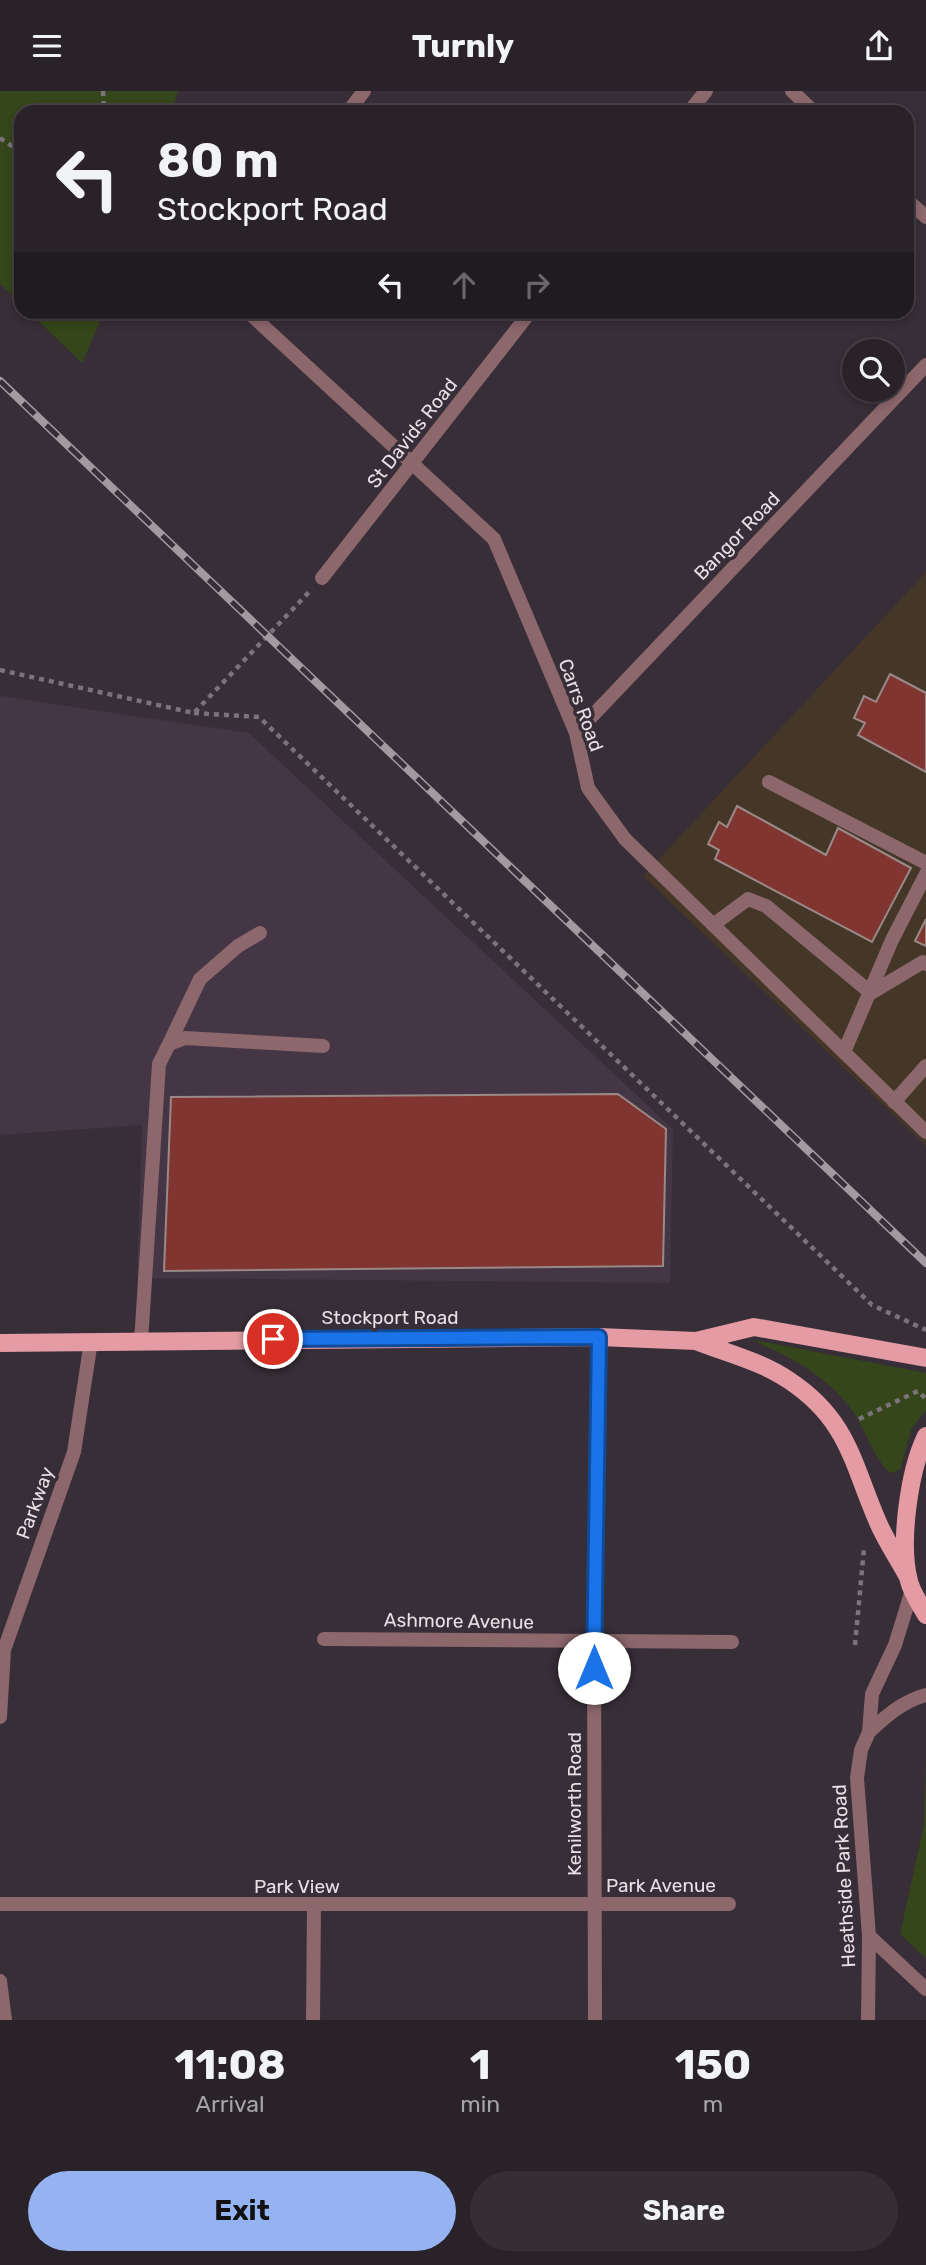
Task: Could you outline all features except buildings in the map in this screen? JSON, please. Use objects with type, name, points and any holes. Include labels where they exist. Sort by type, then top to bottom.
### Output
[{"type":"main road","name":"Stockport Road","points":[[0,1343],[599,1337],[696,1341],[754,1327],[926,1358]]},
{"type":"main road","name":"Stockport Road","points":[[696,1341],[771,1370],[791,1381],[828,1414],[852,1450],[877,1521],[926,1615]]},
{"type":"main road","points":[[910,1584],[907,1506],[911,1478],[926,1436]]},
{"type":"street","points":[[353,105],[364,91]]},
{"type":"street","points":[[695,105],[706,91]]},
{"type":"street","points":[[792,91],[807,105]]},
{"type":"street","name":"Carrs Road","points":[[256,319],[494,539],[576,733],[588,788],[625,839],[926,1132]]},
{"type":"street","name":"St Davids Road","points":[[322,577],[525,319]]},
{"type":"street","name":"Bangor Road","points":[[576,733],[926,365]]},
{"type":"street","points":[[769,782],[926,863]]},
{"type":"street","points":[[844,1052],[892,940],[926,874]]},
{"type":"street","points":[[713,925],[748,899],[766,906],[871,993]]},
{"type":"street","points":[[141,1342],[159,1064],[200,979],[238,946],[260,933]]},
{"type":"street","points":[[871,993],[923,962],[926,964]]},
{"type":"street","points":[[169,1044],[185,1038],[323,1046]]},
{"type":"street","points":[[894,1102],[926,1066]]},
{"type":"street","name":"Kenilworth Road","points":[[595,2020],[594,1642],[599,1337]]},
{"type":"street","name":"Parkway","points":[[0,1717],[4,1650],[74,1452],[91,1341]]},
{"type":"street","name":"Heathside Park Road","points":[[868,2020],[869,1936],[858,1778],[861,1750],[869,1732],[872,1694],[895,1644],[910,1584]]},
{"type":"street","name":"Ashmore Avenue","points":[[324,1639],[732,1642]]},
{"type":"street","points":[[869,1732],[913,1698],[926,1695]]},
{"type":"street","name":"Park View","points":[[0,1904],[593,1904]]},
{"type":"street","name":"Park Avenue","points":[[593,1904],[729,1904]]},
{"type":"street","points":[[313,2020],[314,1905]]},
{"type":"street","points":[[869,1936],[926,1989]]},
{"type":"street","points":[[0,1981],[5,2020]]},
{"type":"path","points":[[194,713],[322,577]]},
{"type":"path","points":[[0,670],[194,713],[259,717],[872,1304],[926,1330]]},
{"type":"path","points":[[918,1391],[919,1382]]},
{"type":"path","points":[[918,1391],[926,1399]]},
{"type":"path","points":[[863,1416],[918,1391]]},
{"type":"path","points":[[855,1645],[864,1540]]},
{"type":"shaded area","points":[[926,572],[926,1146],[643,876]]},
{"type":"shaded area","points":[[0,696],[249,733],[673,1129],[670,1283],[137,1278],[142,1125],[0,1135]]},
{"type":"green space","points":[[0,91],[178,91],[173,105],[14,105],[14,297],[0,284]]},
{"type":"green space","points":[[36,319],[101,319],[82,363]]},
{"type":"green space","points":[[749,1339],[926,1373],[926,1410],[911,1430],[900,1470],[890,1473],[885,1468],[850,1408],[826,1382],[781,1353]]},
{"type":"green space","points":[[926,1761],[926,1958],[900,1934],[924,1825]]},
{"type":"railway","points":[[0,381],[926,1263]]},
{"type":"route","points":[[273,1339],[599,1337],[594,1668]]}]
